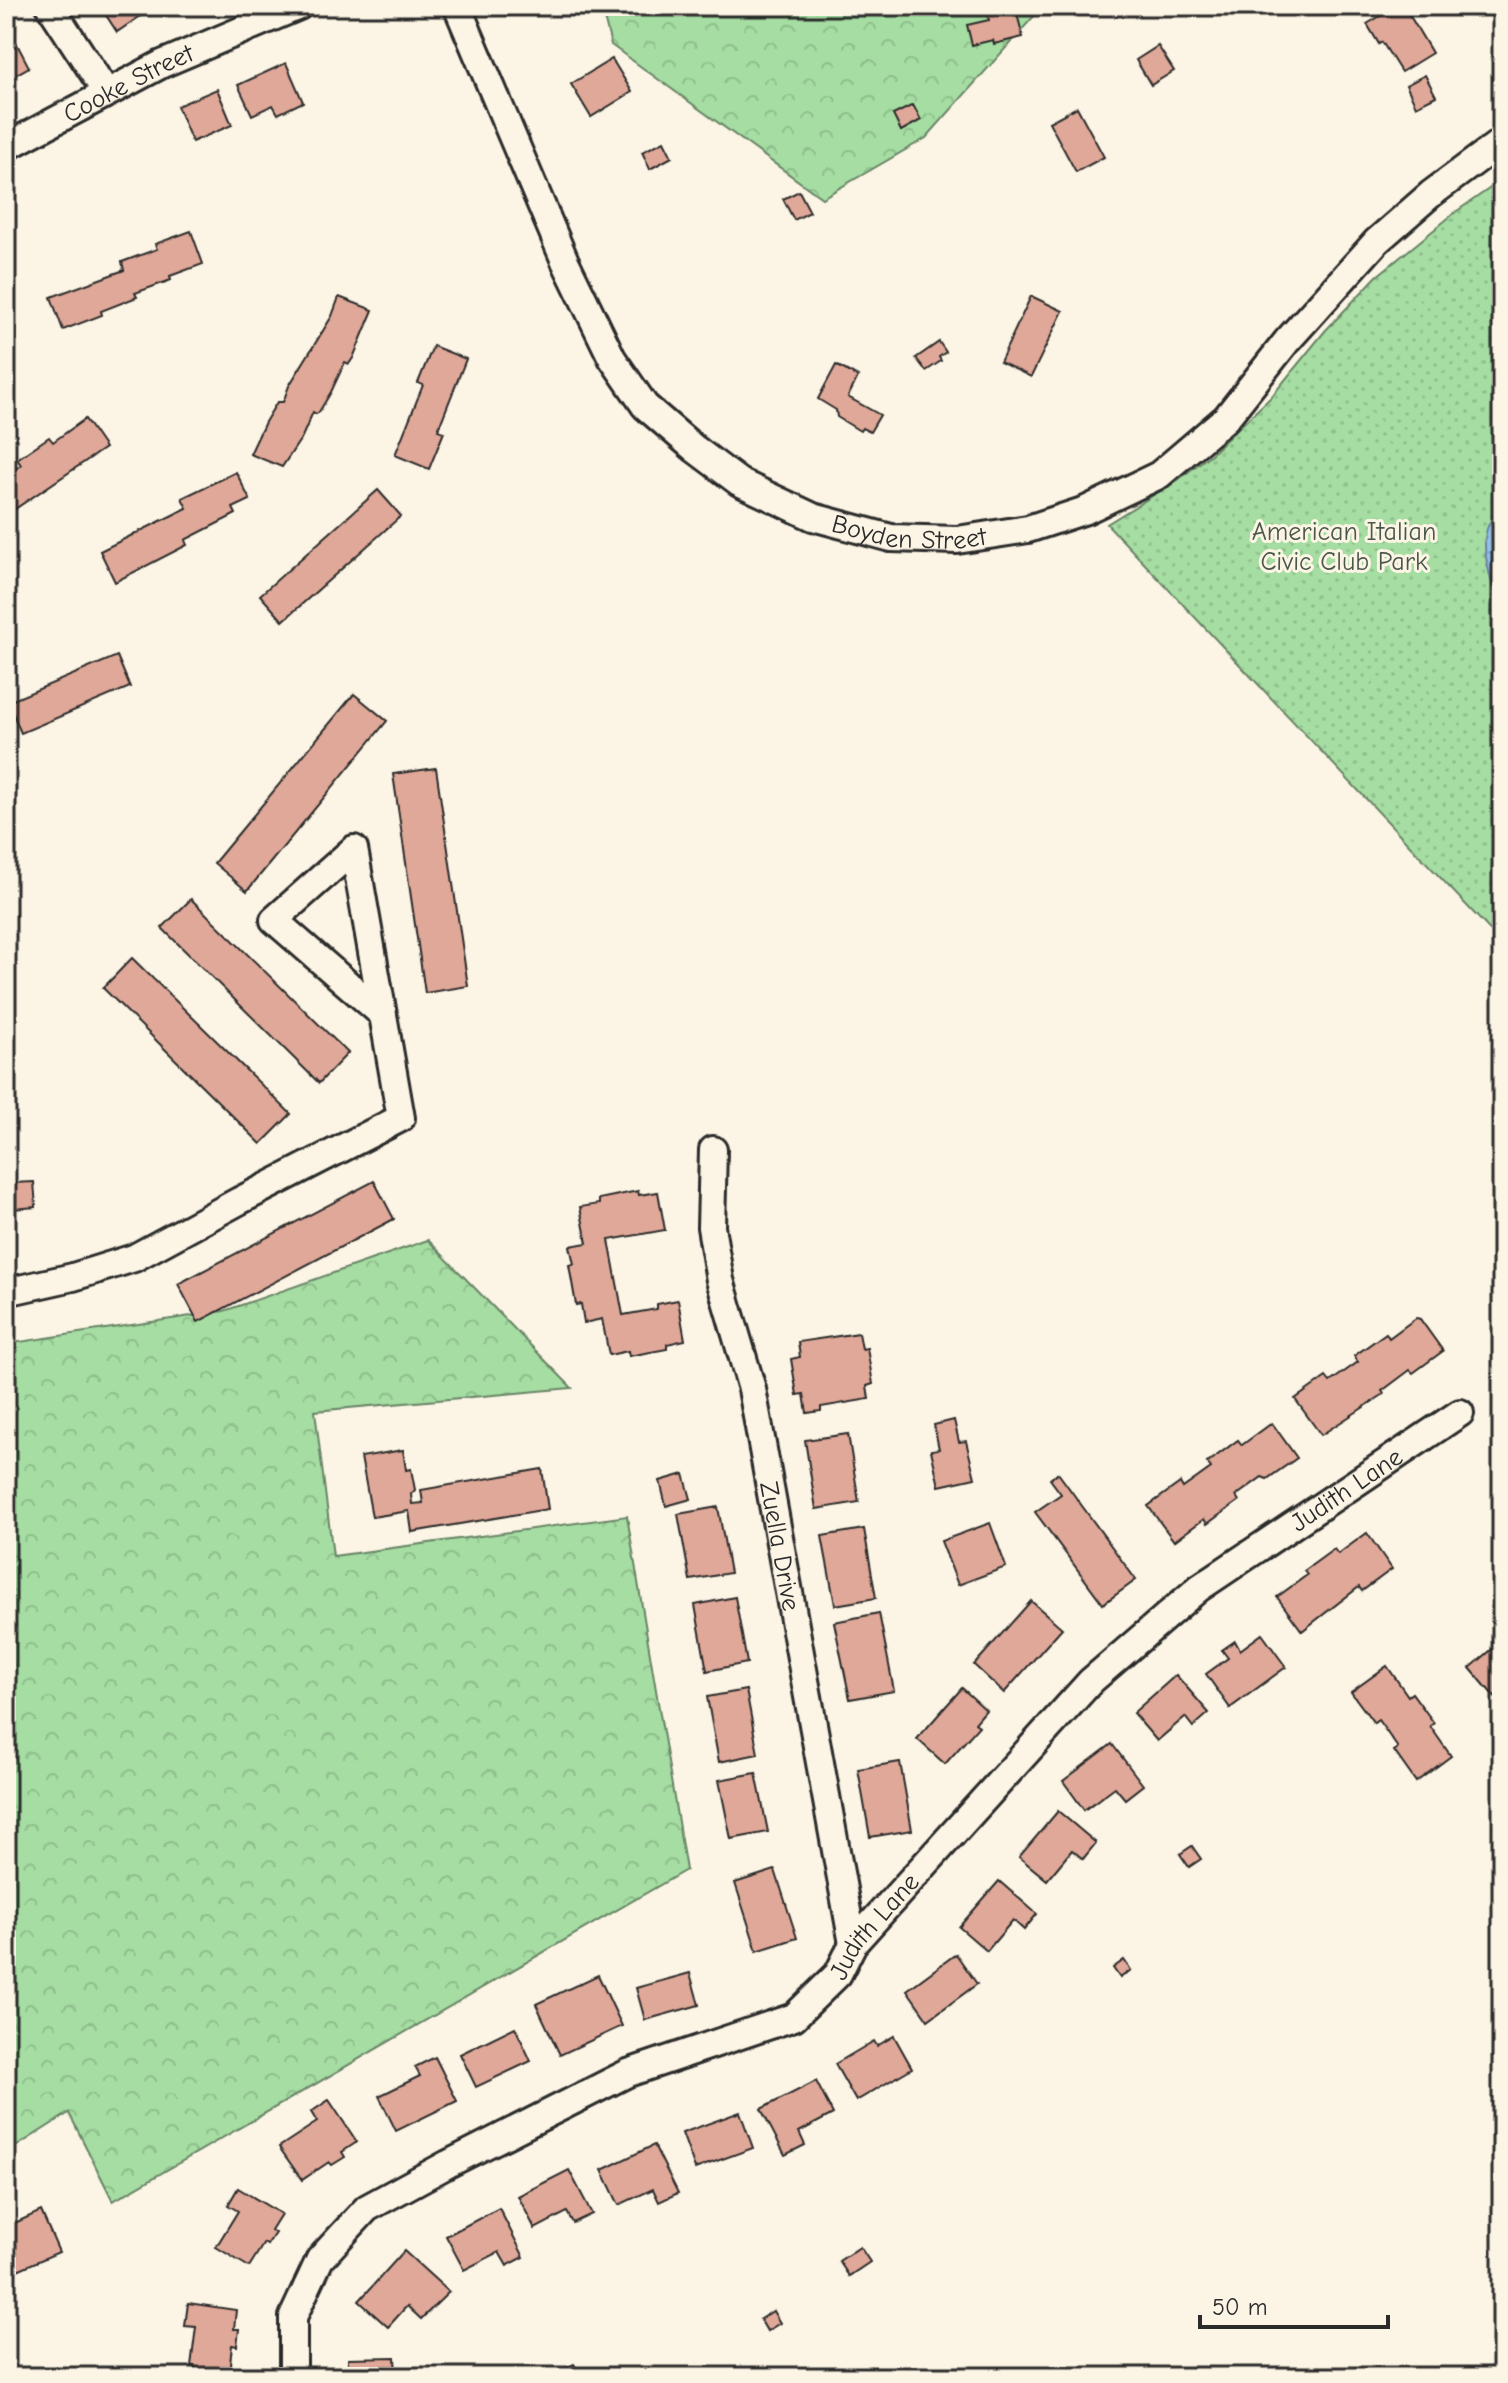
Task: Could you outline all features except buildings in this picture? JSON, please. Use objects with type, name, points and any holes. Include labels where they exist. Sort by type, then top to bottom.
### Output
[{"type":"street","points":[[50,6],[106,92]]},
{"type":"street","name":"Cooke Street","points":[[6,147],[162,64],[299,6]]},
{"type":"street","name":"Boyden Street","points":[[457,6],[565,261],[612,358],[645,406],[739,482],[813,517],[891,538],[957,540],[1028,529],[1086,510],[1159,475],[1226,418],[1291,337],[1377,241],[1431,194],[1502,141]]},
{"type":"street","points":[[6,1292],[73,1277],[134,1258],[401,1118],[354,849],[274,920],[382,1014]]},
{"type":"street","name":"Zuella Drive","points":[[713,1150],[711,1227],[720,1280],[752,1389],[853,1944]]},
{"type":"street","name":"Judith Lane","points":[[293,2377],[293,2317],[320,2259],[367,2208],[628,2073],[794,2017],[838,1974],[853,1944],[1091,1681],[1199,1588],[1460,1413]]},
{"type":"green space","points":[[601,6],[1043,6],[926,138],[822,198],[611,45]]},
{"type":"green space","name":"American Italian Civic Club Park","points":[[1502,180],[1502,943],[1107,524],[1178,480],[1211,454],[1272,396],[1325,331],[1377,276],[1457,211]]},
{"type":"green space","points":[[428,1240],[572,1388],[315,1411],[333,1556],[627,1516],[686,1870],[113,2201],[69,2113],[6,2153],[6,1344],[224,1311]]},
{"type":"water","points":[[1502,511],[1502,615],[1486,559],[1485,544],[1492,519]]}]
